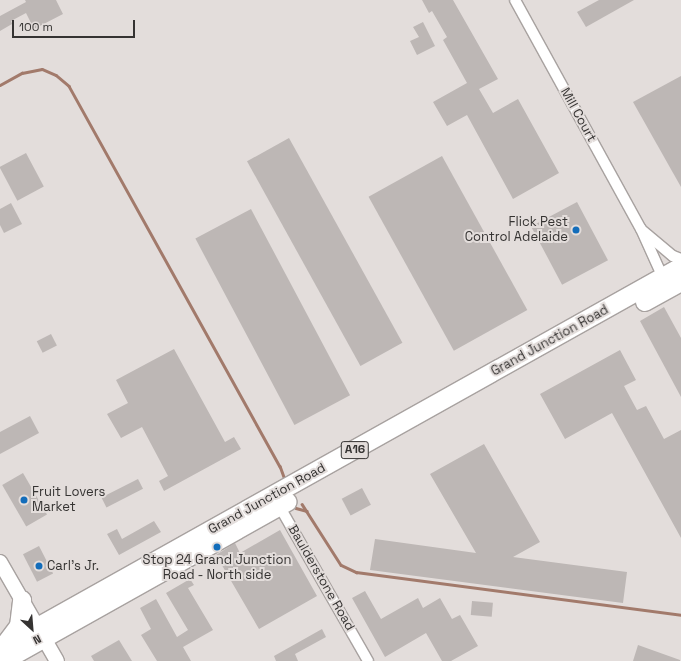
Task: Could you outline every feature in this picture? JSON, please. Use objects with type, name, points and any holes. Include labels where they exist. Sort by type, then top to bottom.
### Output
[{"type":"highway","name":"Grand Junction Road","points":[[3,652],[41,633],[448,405],[671,283],[681,267]]},
{"type":"highway","points":[[3,652],[19,626],[22,600]]},
{"type":"main road","points":[[0,562],[57,661]]},
{"type":"street","name":"Mill Court","points":[[515,0],[671,283]]},
{"type":"street","name":"Mill Court","points":[[641,229],[673,256],[681,259]]},
{"type":"street","name":"Baulderstone Road","points":[[276,501],[368,661]]},
{"type":"building","points":[[25,0],[56,0],[63,14],[34,29],[26,13],[11,21],[12,24],[0,31],[0,16],[26,2]]},
{"type":"building","points":[[422,0],[453,0],[498,79],[479,89],[493,113],[518,99],[559,173],[513,199],[467,115],[447,126],[433,102],[467,83],[443,40],[447,37],[432,11],[429,13]]},
{"type":"building","points":[[599,0],[634,0],[586,27],[577,12]]},
{"type":"building","points":[[423,22],[435,46],[417,55],[410,41],[419,37],[413,27]]},
{"type":"building","points":[[681,76],[681,187],[633,102]]},
{"type":"building","points":[[289,138],[402,343],[360,366],[247,161]]},
{"type":"building","points":[[26,153],[44,187],[17,201],[0,167]]},
{"type":"building","points":[[442,156],[527,310],[454,351],[369,197]]},
{"type":"building","points":[[577,202],[608,260],[562,285],[531,226]]},
{"type":"building","points":[[11,203],[22,224],[4,233],[0,225],[0,209]]},
{"type":"building","points":[[251,209],[350,395],[294,425],[195,239]]},
{"type":"building","points":[[664,307],[681,338],[681,397],[640,321]]},
{"type":"building","points":[[51,334],[57,346],[43,353],[37,341]]},
{"type":"building","points":[[174,349],[225,442],[234,437],[241,449],[164,491],[159,481],[168,476],[142,427],[121,438],[107,414],[128,403],[116,380]]},
{"type":"building","points":[[620,350],[636,380],[624,386],[637,410],[646,406],[664,439],[681,430],[681,538],[612,413],[565,439],[540,394]]},
{"type":"building","points":[[30,416],[39,433],[0,454],[0,432]]},
{"type":"building","points":[[484,444],[540,542],[513,557],[627,572],[623,603],[370,570],[375,539],[476,553],[430,474]]},
{"type":"building","name":"Fruit Lovers Market","points":[[23,473],[47,515],[26,527],[2,485]]},
{"type":"building","points":[[138,479],[143,489],[106,507],[101,498]]},
{"type":"building","points":[[362,488],[371,505],[351,516],[342,499]]},
{"type":"building","points":[[154,521],[161,532],[119,555],[107,534],[117,529],[122,539]]},
{"type":"building","points":[[280,530],[317,596],[259,629],[216,555],[235,543],[240,553]]},
{"type":"building","name":"Carl's Jr.","points":[[39,546],[53,574],[37,582],[23,554]]},
{"type":"building","points":[[190,579],[194,585],[188,588],[213,630],[183,647],[191,661],[157,661],[141,635],[151,629],[140,608],[156,599],[177,637],[188,630],[166,593]]},
{"type":"building","points":[[365,591],[381,619],[418,598],[423,608],[440,598],[452,619],[460,615],[478,646],[451,661],[442,661],[426,633],[385,657],[352,598]]},
{"type":"building","points":[[472,601],[493,603],[492,617],[471,615]]},
{"type":"building","points":[[322,629],[326,637],[295,654],[298,661],[276,661],[274,656]]},
{"type":"building","points":[[119,640],[132,661],[94,661],[91,656]]},
{"type":"building","points":[[638,645],[680,660],[680,661],[633,661]]},
{"type":"waterway","points":[[0,85],[22,73],[42,69],[56,75],[69,86],[280,466],[284,477]]},
{"type":"waterway","points":[[302,504],[341,565],[356,572],[681,615]]},
{"type":"waterway","points":[[296,508],[307,511]]},
{"type":"place","name":"Flick Pest Control Adelaide","points":[[576,230]]},
{"type":"place","name":"Fruit Lovers Market","points":[[24,500]]},
{"type":"place","name":"Stop 24 Grand Junction Road - North side","points":[[217,547]]},
{"type":"place","name":"Carl's Jr.","points":[[39,566]]}]
